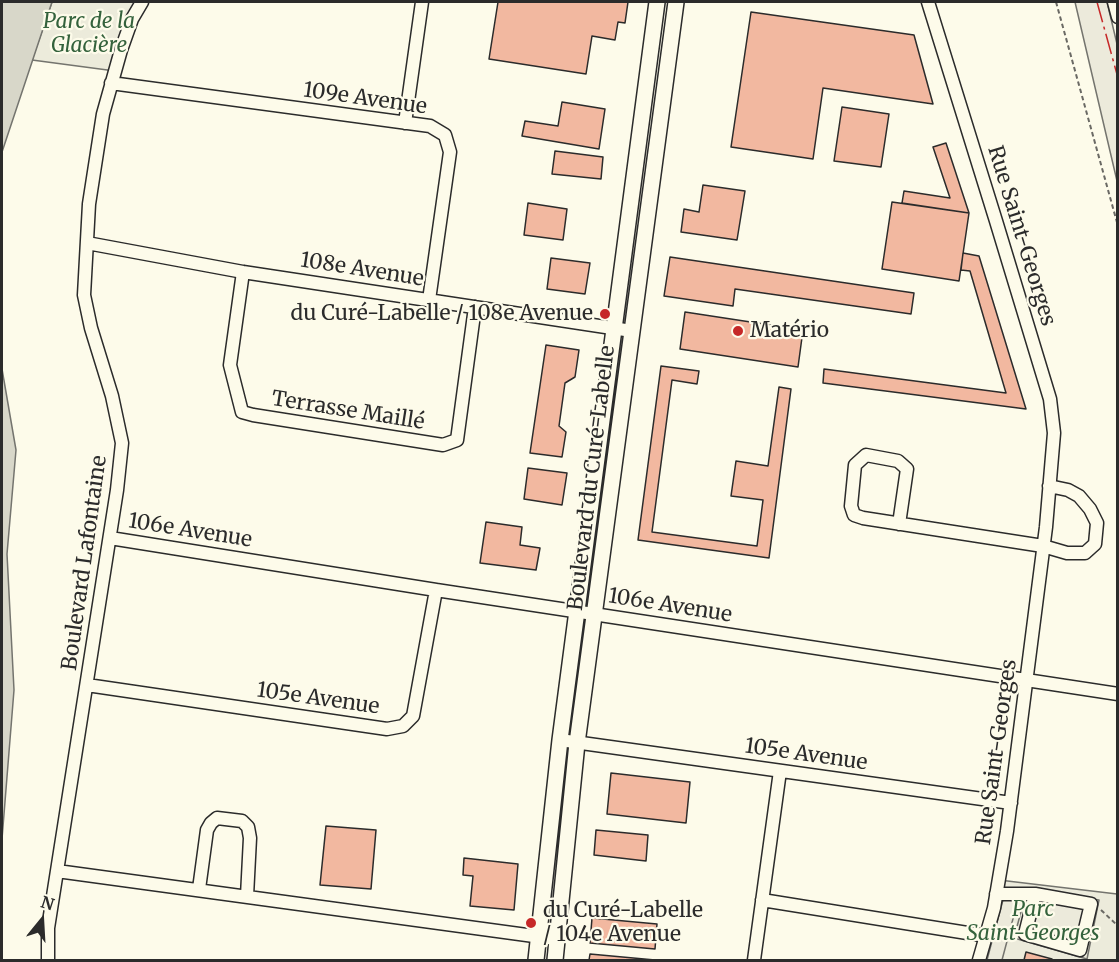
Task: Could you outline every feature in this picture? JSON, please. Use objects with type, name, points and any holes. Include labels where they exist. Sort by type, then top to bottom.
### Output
[{"type":"main road","name":"Boulevard du Curé-Labelle","points":[[536,960],[576,611],[657,2]]},
{"type":"main road","name":"Boulevard du Curé-Labelle","points":[[555,960],[578,743],[676,2]]},
{"type":"main road","points":[[646,94],[664,96]]},
{"type":"street","name":"Boulevard Lafontaine","points":[[48,960],[48,928],[110,538],[122,443],[112,396],[91,328],[84,295],[89,204],[103,114],[111,83],[132,19],[142,2]]},
{"type":"street","points":[[405,123],[422,2]]},
{"type":"street","name":"Rue Saint-Georges","points":[[928,2],[1050,399],[1054,433],[1043,546],[1011,803],[996,894],[979,960]]},
{"type":"street","points":[[1114,2],[1118,17]]},
{"type":"street","name":"109e Avenue","points":[[111,83],[430,126],[445,135],[450,152],[429,300]]},
{"type":"street","name":"108e Avenue","points":[[87,243],[243,272],[632,331]]},
{"type":"street","name":"Terrasse Maillé","points":[[243,272],[230,364],[242,412],[253,416],[443,445],[457,440],[475,308]]},
{"type":"street","points":[[899,524],[907,469],[898,461],[866,455],[855,465],[851,506],[854,515],[899,524],[1043,546],[1067,553],[1085,554],[1095,544],[1097,523],[1090,509],[1079,496],[1068,490],[1049,486]]},
{"type":"street","name":"106e Avenue","points":[[110,538],[1118,694]]},
{"type":"street","name":"105e Avenue","points":[[87,685],[387,729],[403,726],[413,716],[436,590]]},
{"type":"street","name":"105e Avenue","points":[[560,740],[1011,803]]},
{"type":"street","points":[[754,960],[780,771]]},
{"type":"street","points":[[199,889],[207,830],[210,823],[217,818],[242,821],[248,827],[250,838],[247,896]]},
{"type":"street","points":[[57,871],[556,939]]},
{"type":"street","points":[[996,894],[1035,894],[1091,904],[1080,950],[1025,934],[1035,894]]},
{"type":"street","points":[[762,900],[986,936]]},
{"type":"path","points":[[1056,2],[1118,226]]},
{"type":"path","points":[[1091,904],[1098,907],[1118,926]]},
{"type":"green space","name":"Parc de la Glacière","points":[[52,2],[142,2],[115,71],[32,60]]},
{"type":"green space","name":"Parc Saint-Georges","points":[[999,880],[1117,894],[1117,960],[979,960]]},
{"type":"shaded area","points":[[2,2],[52,2],[2,152]]},
{"type":"shaded area","points":[[1075,2],[1107,2],[1117,44],[1117,181]]},
{"type":"shaded area","points":[[2,369],[16,450],[7,554],[14,690],[2,839]]},
{"type":"shaded area","points":[[1027,889],[1099,900],[1087,959],[1014,938]]},
{"type":"shaded area","points":[[1004,896],[1018,900],[1002,960],[987,960]]},
{"type":"building","points":[[498,2],[628,2],[625,23],[618,22],[615,40],[592,36],[586,74],[489,59]]},
{"type":"building","points":[[751,12],[914,35],[933,104],[823,88],[813,159],[731,147]]},
{"type":"building","points":[[562,102],[605,109],[599,149],[522,136],[525,121],[558,126]]},
{"type":"building","points":[[842,107],[889,114],[881,167],[834,161]]},
{"type":"building","points":[[946,143],[969,213],[902,203],[904,191],[950,198],[933,147]]},
{"type":"building","points":[[555,151],[603,157],[601,179],[552,174]]},
{"type":"building","points":[[703,185],[745,191],[737,240],[681,232],[684,209],[699,212]]},
{"type":"building","points":[[892,202],[969,213],[959,281],[882,269]]},
{"type":"building","points":[[528,203],[567,209],[563,240],[524,235]]},
{"type":"building","points":[[963,253],[979,256],[1026,409],[823,383],[824,369],[1006,393],[970,271],[961,270]]},
{"type":"building","points":[[670,257],[914,293],[911,314],[735,289],[733,306],[664,296]]},
{"type":"building","points":[[551,258],[590,263],[585,294],[547,289]]},
{"type":"building","points":[[685,312],[803,330],[798,367],[680,349]]},
{"type":"building","points":[[546,345],[579,350],[575,377],[565,383],[559,426],[566,432],[562,457],[530,453]]},
{"type":"building","points":[[661,366],[699,371],[697,384],[672,380],[652,532],[757,546],[763,500],[731,496],[736,461],[768,466],[779,387],[791,389],[769,558],[638,540]]},
{"type":"building","points":[[528,468],[567,473],[562,505],[524,499]]},
{"type":"building","points":[[486,522],[522,527],[520,545],[540,548],[536,570],[480,563]]},
{"type":"building","points":[[611,773],[690,782],[686,823],[607,814]]},
{"type":"building","points":[[326,826],[376,830],[371,889],[320,885]]},
{"type":"building","points":[[596,830],[648,835],[646,861],[594,855]]},
{"type":"building","points":[[464,858],[518,864],[514,910],[470,906],[473,876],[463,875]]},
{"type":"building","points":[[592,918],[657,924],[655,949],[590,943]]},
{"type":"building","points":[[1026,952],[1052,959],[1052,960],[1024,960]]},
{"type":"building","points":[[590,954],[655,960],[589,960]]},
{"type":"power","points":[[1097,2],[1118,78]]},
{"type":"place","name":"du Curé-Labelle / 108e Avenue","points":[[605,314]]},
{"type":"place","name":"Matério","points":[[738,331]]},
{"type":"place","name":"du Curé-Labelle / 104e Avenue","points":[[531,923]]}]
